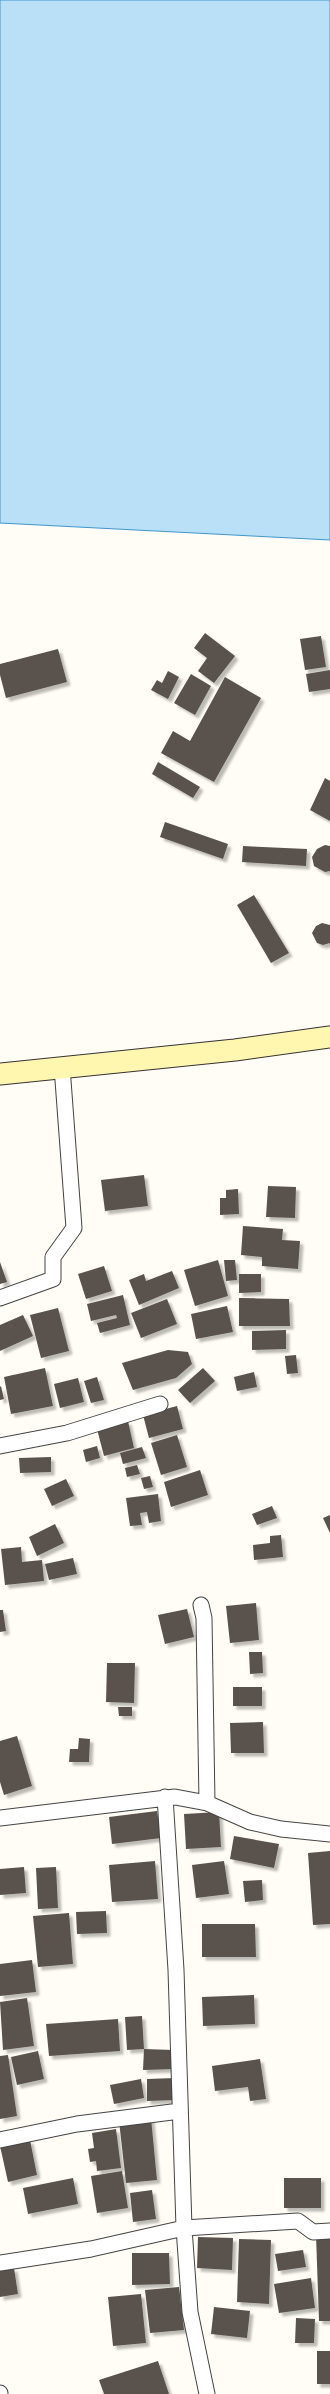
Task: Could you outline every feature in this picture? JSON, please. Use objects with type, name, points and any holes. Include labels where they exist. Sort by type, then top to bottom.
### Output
[{"type":"street","points":[[0,1074],[235,1050],[330,1038]]},
{"type":"street","points":[[0,1298],[53,1279],[53,1256],[74,1228],[62,1067]]},
{"type":"street","points":[[0,1446],[67,1433],[160,1404]]},
{"type":"street","points":[[200,1605],[204,1618],[207,1803]]},
{"type":"street","points":[[165,1797],[176,1970],[184,2228],[191,2322],[198,2343],[207,2394]]},
{"type":"street","points":[[0,1818],[165,1797],[186,1798],[207,1803],[250,1822],[281,1829],[330,1834]]},
{"type":"street","points":[[0,2140],[77,2124],[180,2111]]},
{"type":"street","points":[[0,2264],[91,2249],[184,2228],[298,2221],[313,2232],[330,2232]]},
{"type":"water","points":[[0,0],[330,0],[330,540],[0,523]]},
{"type":"building","points":[[205,633],[235,656],[214,683],[198,671],[207,658],[194,648]]},
{"type":"building","points":[[321,636],[326,667],[305,670],[300,639]]},
{"type":"building","points":[[58,649],[67,682],[6,698],[0,675],[0,664]]},
{"type":"building","points":[[330,670],[330,689],[309,692],[306,674]]},
{"type":"building","points":[[168,671],[179,677],[168,699],[151,690],[157,680],[162,683]]},
{"type":"building","points":[[191,674],[211,686],[195,715],[174,703]]},
{"type":"building","points":[[225,677],[261,698],[214,782],[161,753],[173,731],[190,741]]},
{"type":"building","points":[[158,762],[200,787],[193,798],[152,774]]},
{"type":"building","points":[[325,778],[330,781],[330,821],[310,810]]},
{"type":"building","points":[[165,822],[228,844],[223,859],[160,837]]},
{"type":"building","points":[[325,845],[330,846],[330,871],[325,872],[314,866],[312,857],[317,849]]},
{"type":"building","points":[[243,846],[307,849],[306,866],[242,862]]},
{"type":"building","points":[[254,895],[289,953],[271,963],[237,905]]},
{"type":"building","points":[[322,923],[330,925],[330,943],[323,945],[317,943],[312,933],[316,926]]},
{"type":"building","points":[[144,1175],[148,1206],[105,1211],[101,1180]]},
{"type":"building","points":[[268,1186],[296,1187],[295,1218],[266,1217]]},
{"type":"building","points":[[238,1189],[239,1214],[220,1215],[220,1198],[226,1198],[226,1190]]},
{"type":"building","points":[[243,1226],[283,1229],[282,1240],[300,1241],[298,1269],[262,1266],[262,1257],[241,1255]]},
{"type":"building","points":[[218,1260],[228,1296],[195,1306],[184,1270]]},
{"type":"building","points":[[224,1260],[235,1260],[237,1280],[226,1281]]},
{"type":"building","points":[[0,1262],[7,1282],[0,1284]]},
{"type":"building","points":[[104,1266],[112,1291],[86,1299],[78,1274]]},
{"type":"building","points":[[172,1271],[179,1288],[139,1305],[129,1280],[144,1274],[146,1281]]},
{"type":"building","points":[[239,1274],[261,1274],[261,1292],[239,1293]]},
{"type":"building","points":[[123,1295],[130,1325],[100,1333],[97,1323],[117,1318],[116,1315],[91,1321],[87,1304]]},
{"type":"building","points":[[239,1298],[289,1299],[290,1326],[239,1326]]},
{"type":"building","points":[[167,1299],[177,1324],[141,1338],[131,1313]]},
{"type":"building","points":[[227,1306],[233,1332],[196,1339],[191,1314]]},
{"type":"building","points":[[58,1308],[69,1351],[41,1358],[30,1315]]},
{"type":"building","points":[[23,1315],[33,1336],[0,1351],[0,1325]]},
{"type":"building","points":[[286,1330],[286,1349],[252,1350],[252,1331]]},
{"type":"building","points":[[168,1350],[188,1352],[192,1364],[176,1378],[133,1390],[122,1363]]},
{"type":"building","points":[[296,1355],[298,1373],[287,1374],[285,1356]]},
{"type":"building","points":[[45,1368],[53,1406],[11,1414],[4,1377]]},
{"type":"building","points":[[203,1368],[215,1381],[190,1403],[178,1390]]},
{"type":"building","points":[[254,1372],[257,1387],[237,1391],[234,1377]]},
{"type":"building","points":[[97,1377],[104,1400],[91,1403],[84,1381]]},
{"type":"building","points":[[78,1378],[84,1402],[60,1408],[54,1384]]},
{"type":"building","points":[[1,1386],[4,1399],[0,1400],[0,1387]]},
{"type":"building","points":[[177,1406],[183,1429],[149,1438],[143,1415]]},
{"type":"building","points":[[128,1421],[134,1448],[104,1456],[97,1429]]},
{"type":"building","points":[[177,1435],[187,1467],[161,1475],[151,1443]]},
{"type":"building","points":[[97,1446],[100,1458],[86,1462],[83,1450]]},
{"type":"building","points":[[142,1447],[146,1458],[123,1464],[120,1453]]},
{"type":"building","points":[[51,1457],[51,1472],[20,1473],[19,1458]]},
{"type":"building","points":[[137,1465],[140,1474],[127,1477],[125,1468]]},
{"type":"building","points":[[200,1470],[208,1495],[171,1507],[164,1482]]},
{"type":"building","points":[[150,1476],[153,1487],[144,1489],[141,1478]]},
{"type":"building","points":[[66,1479],[74,1496],[52,1506],[44,1489]]},
{"type":"building","points":[[158,1494],[161,1521],[149,1523],[147,1512],[140,1513],[142,1525],[130,1526],[126,1498]]},
{"type":"building","points":[[272,1506],[277,1518],[257,1525],[252,1514]]},
{"type":"building","points":[[330,1515],[330,1533],[323,1518]]},
{"type":"building","points":[[55,1524],[64,1543],[37,1556],[29,1537]]},
{"type":"building","points":[[281,1535],[283,1557],[254,1560],[253,1545],[270,1543],[270,1536]]},
{"type":"building","points":[[21,1547],[22,1562],[42,1560],[44,1581],[5,1585],[1,1549]]},
{"type":"building","points":[[73,1558],[77,1574],[49,1580],[45,1564]]},
{"type":"building","points":[[256,1603],[259,1640],[230,1643],[226,1606]]},
{"type":"building","points":[[187,1609],[194,1637],[165,1644],[158,1615]]},
{"type":"building","points":[[0,1610],[3,1610],[6,1631],[0,1632]]},
{"type":"building","points":[[249,1652],[262,1652],[263,1673],[250,1674]]},
{"type":"building","points":[[107,1663],[135,1663],[134,1703],[106,1702]]},
{"type":"building","points":[[233,1687],[262,1687],[262,1706],[233,1706]]},
{"type":"building","points":[[118,1707],[132,1707],[132,1716],[119,1716]]},
{"type":"building","points":[[263,1722],[264,1753],[231,1753],[230,1723]]},
{"type":"building","points":[[17,1736],[32,1786],[4,1795],[0,1782],[0,1741]]},
{"type":"building","points":[[79,1738],[90,1739],[89,1762],[69,1762],[70,1749],[78,1749]]},
{"type":"building","points":[[157,1811],[161,1838],[112,1844],[109,1817]]},
{"type":"building","points":[[219,1812],[221,1847],[186,1849],[184,1814]]},
{"type":"building","points":[[234,1836],[279,1844],[274,1868],[230,1859]]},
{"type":"building","points":[[330,1851],[330,1924],[313,1925],[308,1853]]},
{"type":"building","points":[[155,1861],[158,1899],[112,1902],[109,1865]]},
{"type":"building","points":[[224,1861],[229,1894],[196,1898],[192,1865]]},
{"type":"building","points":[[24,1867],[26,1893],[0,1895],[0,1869]]},
{"type":"building","points":[[56,1867],[58,1908],[38,1909],[36,1868]]},
{"type":"building","points":[[262,1880],[263,1900],[245,1902],[243,1881]]},
{"type":"building","points":[[106,1911],[107,1933],[77,1934],[76,1912]]},
{"type":"building","points":[[69,1913],[73,1964],[38,1967],[33,1916]]},
{"type":"building","points":[[202,1924],[255,1924],[256,1957],[202,1957]]},
{"type":"building","points":[[32,1960],[36,1992],[0,1996],[0,1964]]},
{"type":"building","points":[[254,1995],[255,2024],[203,2026],[202,1997]]},
{"type":"building","points":[[27,1998],[34,2046],[3,2050],[0,2002]]},
{"type":"building","points":[[142,2016],[144,2049],[127,2050],[125,2017]]},
{"type":"building","points":[[118,2019],[120,2051],[49,2056],[46,2024]]},
{"type":"building","points":[[144,2049],[173,2050],[175,2069],[143,2070]]},
{"type":"building","points":[[38,2051],[44,2079],[17,2085],[11,2057]]},
{"type":"building","points":[[8,2055],[17,2116],[0,2119],[0,2056]]},
{"type":"building","points":[[260,2059],[266,2099],[250,2101],[248,2087],[215,2091],[212,2066]]},
{"type":"building","points":[[175,2078],[176,2100],[147,2101],[147,2079]]},
{"type":"building","points":[[141,2079],[144,2098],[114,2104],[110,2085]]},
{"type":"building","points":[[151,2118],[157,2180],[126,2183],[119,2121]]},
{"type":"building","points":[[116,2129],[121,2168],[97,2171],[96,2161],[90,2162],[88,2149],[94,2148],[92,2133]]},
{"type":"building","points":[[30,2140],[37,2175],[8,2182],[0,2146]]},
{"type":"building","points":[[122,2171],[128,2208],[97,2213],[91,2176]]},
{"type":"building","points":[[73,2178],[78,2204],[28,2214],[23,2188]]},
{"type":"building","points":[[284,2178],[321,2178],[321,2208],[284,2208]]},
{"type":"building","points":[[152,2190],[156,2219],[133,2222],[130,2193]]},
{"type":"building","points":[[316,2235],[330,2235],[330,2321],[319,2321]]},
{"type":"building","points":[[198,2237],[233,2238],[232,2270],[197,2268]]},
{"type":"building","points":[[239,2239],[271,2240],[269,2304],[237,2302]]},
{"type":"building","points":[[303,2250],[306,2267],[278,2271],[275,2254]]},
{"type":"building","points":[[132,2253],[169,2253],[170,2284],[132,2285]]},
{"type":"building","points":[[14,2268],[18,2294],[0,2297],[0,2270]]},
{"type":"building","points":[[311,2278],[315,2308],[279,2313],[274,2284]]},
{"type":"building","points":[[179,2287],[184,2330],[150,2333],[145,2290]]},
{"type":"building","points":[[141,2294],[146,2343],[113,2346],[108,2297]]},
{"type":"building","points":[[214,2307],[250,2311],[247,2338],[211,2334]]},
{"type":"building","points":[[296,2318],[315,2319],[314,2343],[295,2343]]},
{"type":"building","points":[[317,2351],[330,2351],[330,2384],[317,2384]]},
{"type":"building","points":[[158,2361],[169,2394],[104,2394],[99,2380]]}]
